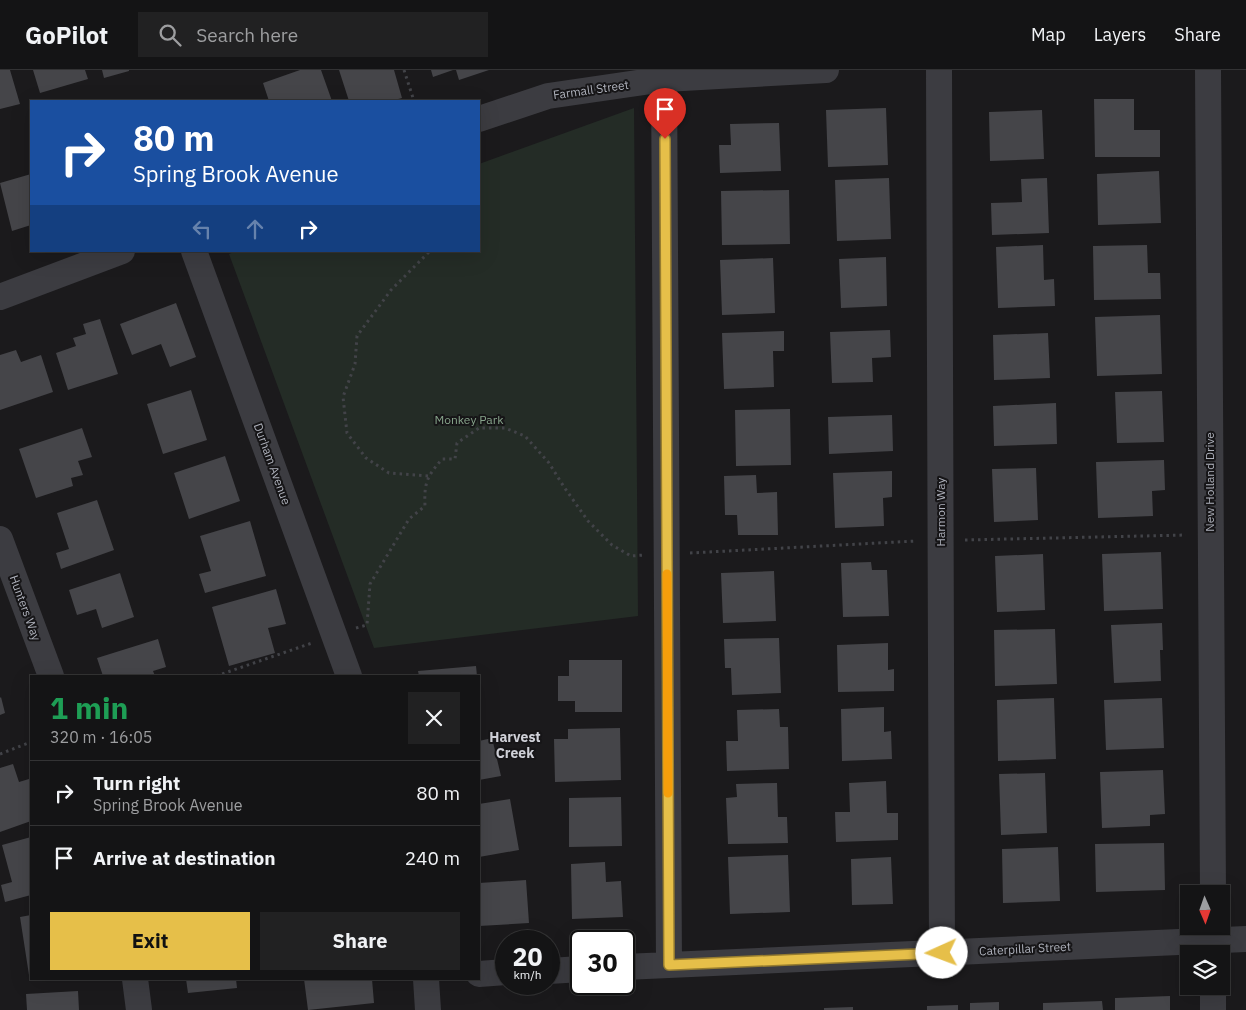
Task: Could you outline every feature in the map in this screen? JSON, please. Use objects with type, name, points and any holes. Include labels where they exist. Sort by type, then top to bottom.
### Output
[{"type":"street","name":"Farmall Street","points":[[480,119],[548,96],[664,75],[826,70]]},
{"type":"street","name":"Harmon Way","points":[[939,70],[942,953]]},
{"type":"street","name":"New Holland Drive","points":[[1208,70],[1213,885]]},
{"type":"street","points":[[664,75],[669,965]]},
{"type":"street","points":[[0,297],[119,252]]},
{"type":"street","name":"Durham Avenue","points":[[194,252],[349,675]]},
{"type":"street","name":"Hunters Way","points":[[0,539],[51,675]]},
{"type":"street","name":"Caterpillar Street","points":[[635,967],[1246,940]]},
{"type":"street","points":[[480,974],[495,973]]},
{"type":"street","points":[[135,980],[139,1010]]},
{"type":"street","points":[[426,980],[428,1010]]},
{"type":"street","points":[[1213,1010],[1214,995]]},
{"type":"path","points":[[404,70],[414,100]]},
{"type":"path","points":[[428,476],[389,473],[366,458],[347,433],[343,397],[356,364],[357,336],[391,290],[429,252]]},
{"type":"path","points":[[0,754],[30,742]]},
{"type":"green space","name":"Monkey Park","points":[[634,108],[638,616],[374,648],[229,254],[234,252],[480,252],[480,164]]},
{"type":"building","points":[[0,70],[10,70],[20,104],[0,109]]},
{"type":"building","points":[[33,70],[85,70],[88,79],[40,93]]},
{"type":"building","points":[[102,70],[129,70],[129,71],[104,78]]},
{"type":"building","points":[[300,70],[321,70],[332,100],[269,100],[263,83]]},
{"type":"building","points":[[339,70],[394,70],[402,98],[395,100],[349,100]]},
{"type":"building","points":[[431,70],[453,70],[433,77]]},
{"type":"building","points":[[456,70],[489,70],[459,80]]},
{"type":"building","points":[[1094,99],[1134,99],[1134,130],[1160,130],[1160,157],[1095,157]]},
{"type":"building","points":[[886,108],[888,165],[828,167],[826,110]]},
{"type":"building","points":[[1042,110],[1044,159],[990,161],[989,112]]},
{"type":"building","points":[[779,123],[781,171],[720,173],[719,145],[731,145],[730,124]]},
{"type":"building","points":[[1159,171],[1161,223],[1098,225],[1097,174]]},
{"type":"building","points":[[30,174],[30,225],[12,231],[0,183]]},
{"type":"building","points":[[889,178],[891,239],[837,241],[835,180]]},
{"type":"building","points":[[1047,178],[1049,233],[992,235],[991,203],[1022,202],[1021,179]]},
{"type":"building","points":[[789,190],[790,244],[722,245],[721,191]]},
{"type":"building","points":[[1043,245],[1044,280],[1054,279],[1055,306],[998,308],[996,247]]},
{"type":"building","points":[[1147,245],[1148,273],[1160,273],[1161,299],[1094,300],[1093,246]]},
{"type":"building","points":[[886,257],[887,306],[841,308],[839,259]]},
{"type":"building","points":[[773,258],[775,313],[722,315],[720,260]]},
{"type":"building","points":[[176,303],[196,357],[170,367],[161,344],[132,355],[120,324]]},
{"type":"building","points":[[1160,315],[1162,374],[1097,376],[1095,317]]},
{"type":"building","points":[[100,319],[118,374],[68,390],[56,353],[76,346],[73,338],[86,334],[83,324]]},
{"type":"building","points":[[890,330],[891,357],[872,358],[873,382],[832,383],[830,332]]},
{"type":"building","points":[[784,331],[784,351],[773,351],[774,387],[724,389],[722,333]]},
{"type":"building","points":[[1048,333],[1050,378],[994,380],[993,335]]},
{"type":"building","points":[[16,350],[21,362],[41,355],[53,392],[0,410],[0,355]]},
{"type":"building","points":[[191,390],[207,440],[163,454],[147,404]]},
{"type":"building","points":[[1162,391],[1164,442],[1117,443],[1115,392]]},
{"type":"building","points":[[1056,403],[1057,444],[994,446],[993,406]]},
{"type":"building","points":[[790,409],[791,465],[736,466],[735,410]]},
{"type":"building","points":[[892,415],[893,451],[829,454],[828,417]]},
{"type":"building","points":[[82,428],[92,457],[78,461],[83,475],[71,478],[73,486],[36,498],[19,449]]},
{"type":"building","points":[[225,456],[240,501],[189,519],[174,473]]},
{"type":"building","points":[[1164,460],[1165,490],[1152,491],[1153,516],[1098,518],[1096,462]]},
{"type":"building","points":[[1036,468],[1038,520],[994,522],[992,469]]},
{"type":"building","points":[[892,471],[892,497],[883,498],[884,526],[835,528],[833,473]]},
{"type":"building","points":[[756,475],[757,493],[777,492],[778,535],[738,535],[737,515],[725,515],[724,476]]},
{"type":"building","points":[[97,500],[114,550],[61,569],[56,553],[69,549],[57,513]]},
{"type":"building","points":[[250,521],[266,576],[205,593],[199,574],[211,571],[200,536]]},
{"type":"building","points":[[1161,552],[1163,609],[1104,611],[1102,554]]},
{"type":"building","points":[[1043,554],[1045,610],[997,612],[995,556]]},
{"type":"building","points":[[871,562],[872,570],[887,570],[889,616],[843,617],[841,563]]},
{"type":"building","points":[[774,571],[776,621],[723,623],[721,573]]},
{"type":"building","points":[[120,573],[134,617],[102,628],[96,609],[77,615],[69,590]]},
{"type":"building","points":[[276,589],[286,624],[268,628],[275,653],[229,666],[212,607]]},
{"type":"building","points":[[1162,623],[1163,650],[1160,650],[1161,681],[1114,683],[1111,625]]},
{"type":"building","points":[[1055,629],[1057,684],[995,686],[994,630]]},
{"type":"building","points":[[779,638],[781,693],[732,695],[731,668],[725,668],[724,639]]},
{"type":"building","points":[[158,639],[166,667],[153,671],[155,675],[103,675],[97,658]]},
{"type":"building","points":[[888,643],[888,670],[894,669],[894,691],[838,692],[837,645]]},
{"type":"building","points":[[569,660],[622,660],[622,712],[575,712],[575,701],[558,701],[558,676],[569,676]]},
{"type":"building","points":[[476,666],[477,675],[419,675],[418,671]]},
{"type":"building","points":[[0,698],[5,713],[0,715]]},
{"type":"building","points":[[1054,698],[1056,759],[998,761],[997,700]]},
{"type":"building","points":[[1162,698],[1164,748],[1106,750],[1104,700]]},
{"type":"building","points":[[884,707],[884,732],[891,731],[892,759],[842,761],[841,709]]},
{"type":"building","points":[[779,709],[780,727],[788,727],[789,769],[727,771],[726,741],[738,741],[737,710]]},
{"type":"building","points":[[620,728],[621,780],[555,782],[554,739],[568,739],[568,729]]},
{"type":"building","points":[[492,738],[501,776],[480,780],[480,741]]},
{"type":"building","points":[[13,764],[19,782],[29,779],[30,821],[0,832],[0,768]]},
{"type":"building","points":[[1163,770],[1165,814],[1150,815],[1150,826],[1102,828],[1100,772]]},
{"type":"building","points":[[1045,773],[1047,833],[1001,835],[999,774]]},
{"type":"building","points":[[886,781],[887,813],[898,813],[898,840],[836,842],[835,812],[850,812],[849,783]]},
{"type":"building","points":[[777,783],[778,817],[787,817],[788,843],[728,844],[726,798],[737,797],[736,784]]},
{"type":"building","points":[[621,797],[622,846],[569,847],[569,798]]},
{"type":"building","points":[[510,799],[519,850],[480,857],[480,804]]},
{"type":"building","points":[[30,837],[30,895],[5,902],[1,885],[12,882],[2,845]]},
{"type":"building","points":[[1164,843],[1165,890],[1096,892],[1095,844]]},
{"type":"building","points":[[1058,847],[1060,901],[1003,903],[1002,849]]},
{"type":"building","points":[[788,855],[790,912],[730,914],[728,857]]},
{"type":"building","points":[[891,857],[893,904],[852,905],[851,859]]},
{"type":"building","points":[[605,862],[606,882],[621,881],[623,917],[572,919],[571,864]]},
{"type":"building","points":[[526,880],[529,923],[480,926],[480,883]]},
{"type":"building","points":[[30,915],[29,975],[20,917]]},
{"type":"building","points":[[186,980],[236,980],[237,988],[188,993]]},
{"type":"building","points":[[304,980],[372,980],[374,1003],[308,1010]]},
{"type":"building","points":[[78,991],[79,1010],[27,1010],[26,994]]},
{"type":"building","points":[[1170,996],[1170,1010],[1115,1010],[1115,998]]},
{"type":"building","points":[[1102,1001],[1103,1010],[1043,1010],[1043,1003]]},
{"type":"building","points":[[999,1002],[999,1010],[970,1010],[970,1003]]},
{"type":"building","points":[[958,1005],[958,1010],[927,1010],[927,1006]]},
{"type":"building","points":[[853,1007],[853,1010],[824,1010],[824,1008]]},
{"type":"slow traffic","points":[[667,574],[668,793]]},
{"type":"district","name":"Harvest Creek","points":[[515,746]]},
{"type":"route","points":[[665,139],[669,965],[942,953]]}]
